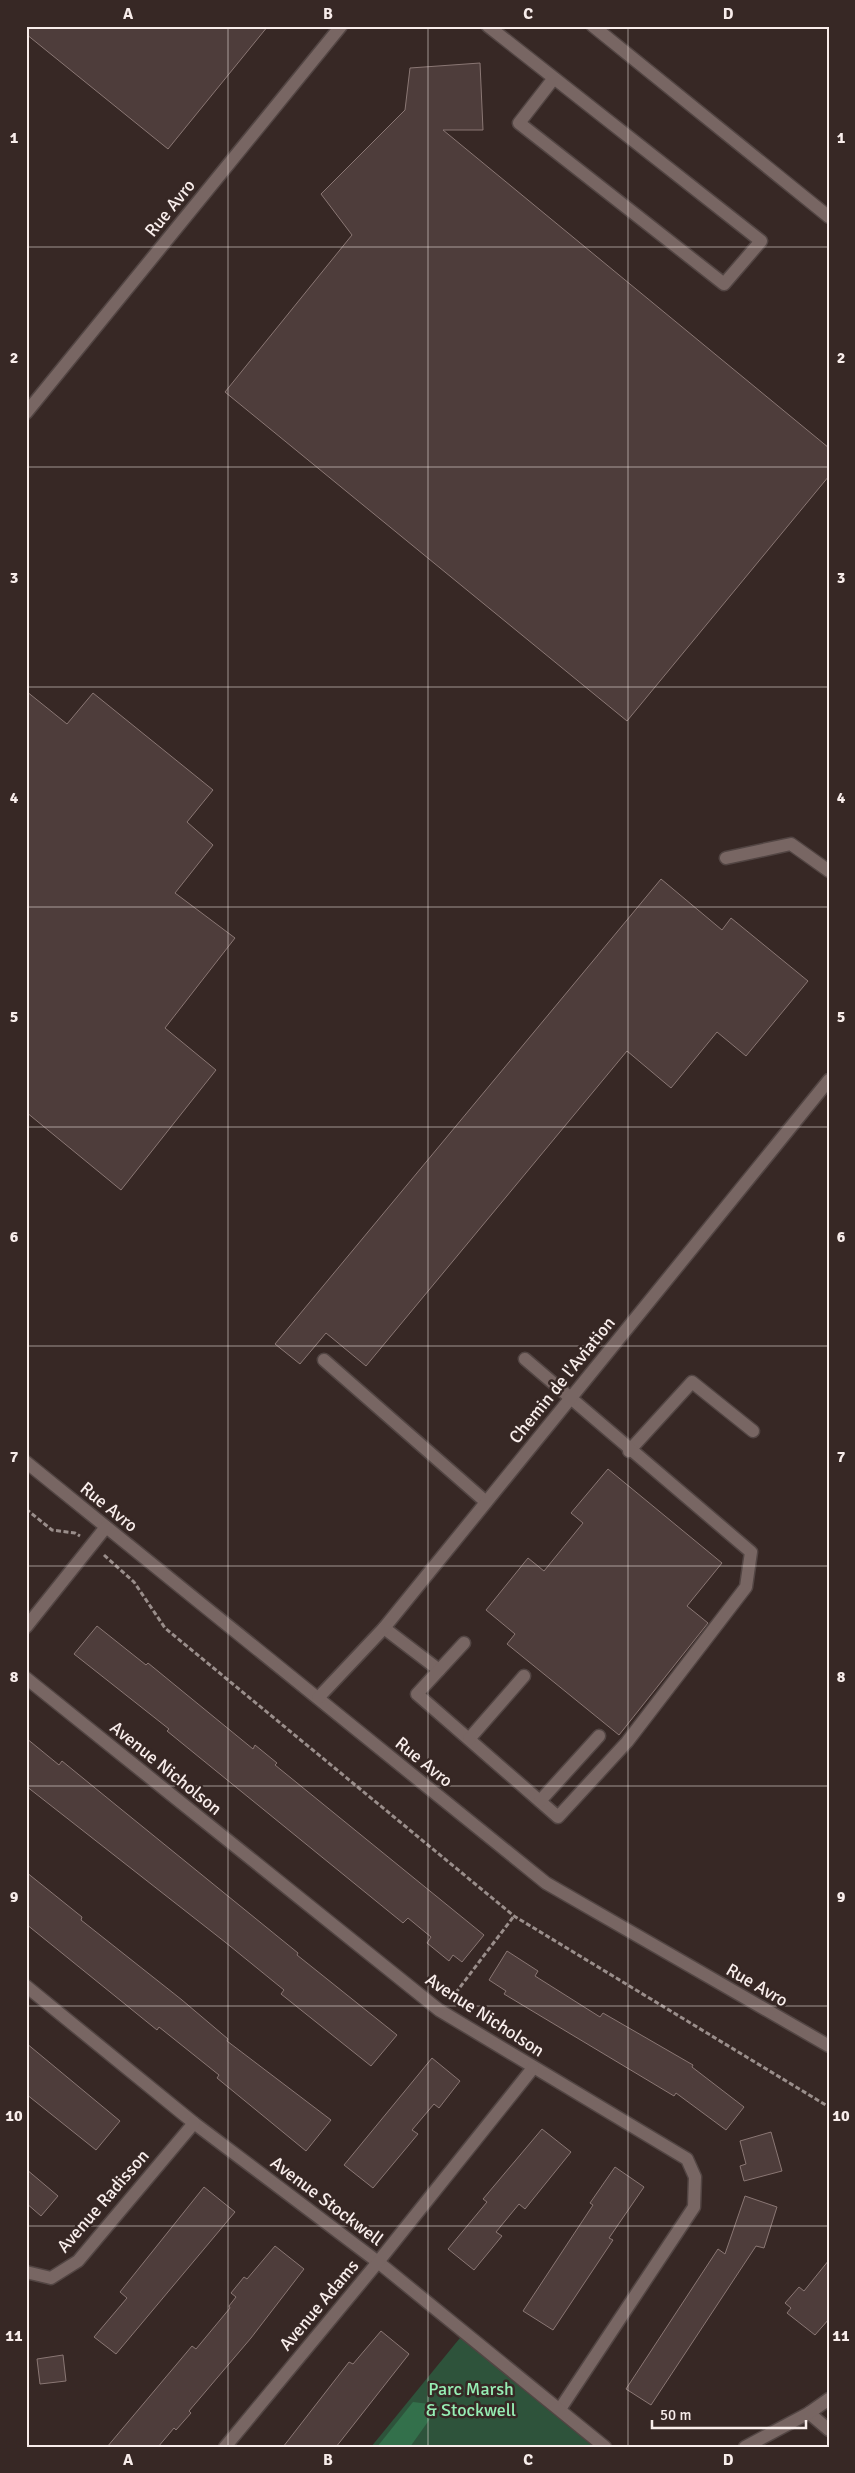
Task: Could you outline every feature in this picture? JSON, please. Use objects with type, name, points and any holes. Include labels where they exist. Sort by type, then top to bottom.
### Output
[{"type":"street","name":"Rue Avro","points":[[26,413],[341,26]]},
{"type":"street","points":[[488,26],[761,241],[724,284],[519,123],[554,78]]},
{"type":"street","points":[[592,26],[829,217]]},
{"type":"street","points":[[726,858],[791,844],[829,872]]},
{"type":"street","name":"Chemin de l'Aviation","points":[[318,1698],[384,1628],[829,1080]]},
{"type":"street","points":[[464,1643],[418,1694],[558,1817],[627,1742],[698,1652],[746,1587],[751,1552],[629,1451],[570,1397],[524,1359]]},
{"type":"street","points":[[324,1360],[486,1502]]},
{"type":"street","points":[[629,1451],[692,1382],[753,1431]]},
{"type":"street","name":"Rue Avro","points":[[26,1462],[546,1883],[829,2046]]},
{"type":"street","points":[[26,1627],[106,1527]]},
{"type":"street","points":[[384,1628],[439,1670]]},
{"type":"street","points":[[469,1739],[524,1676]]},
{"type":"street","name":"Avenue Nicholson","points":[[26,1678],[439,2010],[532,2068],[687,2159],[695,2177],[694,2207],[560,2409]]},
{"type":"street","points":[[540,1801],[599,1736]]},
{"type":"street","name":"Avenue Stockwell","points":[[26,1986],[194,2123],[378,2262],[605,2447]]},
{"type":"street","name":"Avenue Adams","points":[[225,2447],[378,2262],[532,2068]]},
{"type":"street","name":"Avenue Radisson","points":[[26,2272],[51,2278],[78,2262],[194,2123]]},
{"type":"street","points":[[746,2447],[809,2413],[829,2399]]},
{"type":"street","points":[[809,2413],[829,2430]]},
{"type":"path","points":[[26,1509],[52,1530],[75,1533]]},
{"type":"path","points":[[112,1563],[134,1582],[165,1628],[514,1916],[829,2108]]},
{"type":"path","points":[[450,2000],[514,1916]]},
{"type":"green space","name":"Parc Marsh & Stockwell","points":[[464,2333],[603,2447],[371,2447]]},
{"type":"green space","points":[[413,2402],[429,2404],[432,2416],[410,2447],[377,2447]]},
{"type":"building","points":[[26,26],[268,26],[168,149],[26,34]]},
{"type":"building","points":[[480,63],[483,130],[443,130],[829,448],[829,476],[627,721],[225,392],[352,235],[321,194],[405,110],[410,68]]},
{"type":"building","points":[[26,691],[67,724],[93,693],[213,790],[187,822],[213,845],[175,893],[235,938],[165,1028],[216,1070],[121,1190],[26,1112]]},
{"type":"building","points":[[661,879],[722,930],[731,918],[808,981],[746,1056],[717,1032],[671,1088],[627,1051],[366,1366],[326,1333],[300,1364],[275,1344]]},
{"type":"building","points":[[608,1469],[722,1563],[687,1606],[708,1623],[619,1735],[507,1644],[515,1634],[486,1610],[528,1558],[544,1571],[583,1523],[571,1513]]},
{"type":"building","points":[[97,1626],[146,1665],[148,1663],[253,1749],[255,1745],[277,1763],[275,1765],[484,1935],[462,1962],[453,1955],[449,1961],[427,1943],[431,1937],[408,1918],[403,1923],[167,1731],[169,1729],[74,1654]]},
{"type":"building","points":[[26,1738],[59,1765],[62,1761],[397,2035],[371,2066],[281,1994],[284,1990],[225,1942],[26,1786]]},
{"type":"building","points":[[26,1872],[82,1917],[81,1920],[182,2000],[228,2039],[227,2041],[331,2120],[306,2151],[217,2078],[219,2075],[159,2027],[157,2030],[26,1924]]},
{"type":"building","points":[[507,1951],[538,1971],[535,1976],[600,2017],[603,2013],[693,2065],[692,2067],[744,2107],[726,2130],[676,2093],[674,2096],[504,1994],[506,1991],[489,1980]]},
{"type":"building","points":[[26,2043],[120,2121],[96,2150],[26,2094]]},
{"type":"building","points":[[432,2058],[460,2081],[439,2108],[434,2104],[412,2130],[418,2134],[373,2188],[344,2165]]},
{"type":"building","points":[[542,2129],[571,2152],[525,2209],[519,2204],[496,2232],[502,2236],[474,2270],[448,2249],[487,2202],[483,2199]]},
{"type":"building","points":[[771,2132],[782,2171],[744,2181],[740,2166],[746,2164],[740,2141]]},
{"type":"building","points":[[615,2167],[644,2187],[609,2238],[613,2240],[553,2330],[523,2311],[593,2205],[590,2203]]},
{"type":"building","points":[[26,2169],[58,2196],[41,2216],[26,2203]]},
{"type":"building","points":[[204,2187],[235,2212],[116,2354],[94,2337],[127,2298],[120,2292]]},
{"type":"building","points":[[745,2196],[777,2207],[764,2248],[756,2246],[651,2405],[626,2389],[718,2249],[725,2254]]},
{"type":"building","points":[[275,2246],[304,2269],[251,2338],[189,2411],[191,2413],[176,2430],[174,2428],[158,2447],[107,2447],[192,2346],[196,2349],[230,2308],[229,2306],[236,2297],[231,2293],[244,2277],[247,2279]]},
{"type":"building","points":[[829,2260],[829,2319],[815,2335],[787,2313],[791,2308],[785,2303],[799,2287],[804,2291]]},
{"type":"building","points":[[381,2331],[409,2354],[336,2447],[283,2447],[349,2362],[353,2364]]},
{"type":"building","points":[[63,2355],[66,2381],[40,2384],[37,2359]]}]
